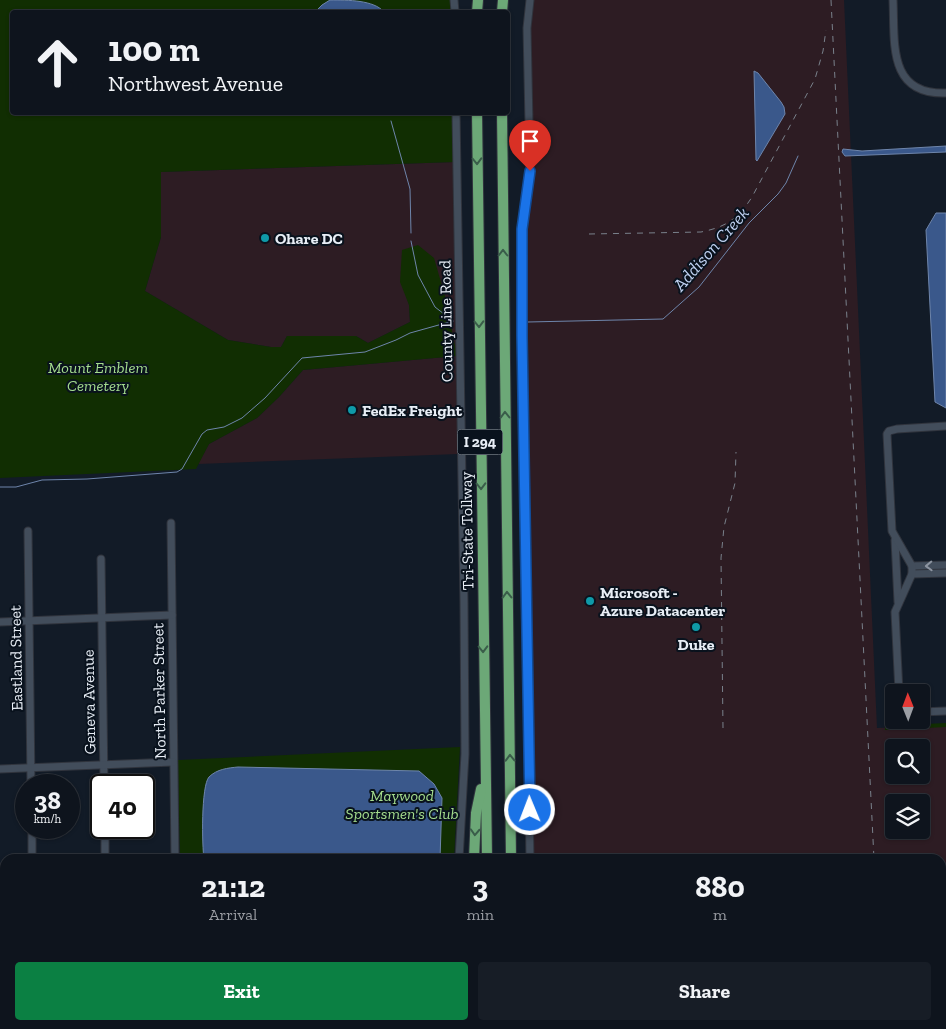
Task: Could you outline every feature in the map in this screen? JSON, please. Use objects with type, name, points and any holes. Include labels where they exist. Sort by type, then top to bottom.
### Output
[{"type":"highway","name":"Tri-State Tollway","points":[[477,115],[487,854]]},
{"type":"highway","name":"I 294","points":[[502,115],[512,854]]},
{"type":"highway","points":[[474,854],[476,812],[485,771]]},
{"type":"street","points":[[530,0],[527,28],[530,171],[522,229],[530,854]]},
{"type":"street","points":[[893,0],[896,54],[900,71],[910,84],[921,90],[946,93]]},
{"type":"street","name":"County Line Road","points":[[456,115],[465,651],[465,754],[459,854]]},
{"type":"street","points":[[899,684],[895,612],[912,574],[912,566],[892,531],[887,434],[889,431],[897,429],[946,426]]},
{"type":"street","name":"North Parker Street","points":[[171,523],[175,854]]},
{"type":"street","name":"Eastland Street","points":[[28,531],[31,774]]},
{"type":"street","points":[[895,537],[898,604]]},
{"type":"street","name":"Geneva Avenue","points":[[101,559],[104,774]]},
{"type":"street","points":[[912,566],[946,565]]},
{"type":"street","points":[[912,574],[946,573]]},
{"type":"street","points":[[0,622],[172,615]]},
{"type":"street","points":[[930,712],[946,711]]},
{"type":"street","points":[[0,769],[173,762]]},
{"type":"street","points":[[32,839],[32,854]]},
{"type":"street","points":[[105,839],[106,854]]},
{"type":"shaded area","points":[[530,0],[844,0],[877,728],[930,729],[930,726],[946,725],[946,854],[530,854],[522,229],[530,171]]},
{"type":"shaded area","points":[[455,162],[458,454],[198,464],[209,444],[257,418],[303,370],[456,356],[406,296],[409,305],[410,322],[368,343],[356,336],[287,336],[281,347],[271,347],[228,340],[145,291],[161,237],[161,172]]},
{"type":"green space","name":"Mount Emblem Cemetery","points":[[0,0],[452,0],[452,10],[10,10],[10,115],[454,115],[455,162],[161,172],[161,237],[145,291],[228,340],[281,347],[287,336],[356,336],[368,343],[410,322],[409,305],[400,282],[402,250],[418,245],[434,258],[445,296],[457,356],[303,370],[257,418],[209,444],[196,469],[0,478]]},
{"type":"green space","points":[[946,723],[946,727],[930,728],[930,724]]},
{"type":"green space","name":"Maywood Sportsmen's Club","points":[[460,747],[454,854],[180,854],[178,760]]},
{"type":"water","points":[[330,0],[352,1],[374,5],[382,10],[317,10]]},
{"type":"water","points":[[754,71],[758,73],[781,102],[785,114],[757,161],[756,160]]},
{"type":"water","points":[[946,146],[946,152],[845,156],[842,152],[843,149],[862,151]]},
{"type":"water","points":[[936,213],[946,213],[946,408],[935,402],[926,230]]},
{"type":"water","name":"Maywood Sportsmen's Club","points":[[227,768],[419,771],[434,784],[442,798],[440,854],[204,854],[203,816],[206,783],[215,772]]},
{"type":"waterway","name":"Addison Creek","points":[[391,121],[410,189],[411,233]]},
{"type":"waterway","name":"Addison Creek","points":[[528,322],[663,319],[699,287],[749,223],[778,194],[786,183],[798,156]]},
{"type":"waterway","name":"Addison Creek","points":[[411,241],[418,275],[435,307],[453,321]]},
{"type":"waterway","points":[[0,487],[16,487],[42,480],[87,479],[177,472],[182,469],[202,434],[207,430],[224,427],[242,418],[265,398],[302,358],[365,352],[410,333],[453,321]]},
{"type":"railway","points":[[831,0],[874,854]]},
{"type":"railway","points":[[589,234],[701,232],[718,228],[731,221],[742,211],[752,197],[815,79],[823,51],[826,30]]},
{"type":"railway","points":[[723,728],[721,558],[724,527],[735,483],[736,452]]},
{"type":"place","name":"Ohare DC","points":[[265,238]]},
{"type":"place","name":"FedEx Freight","points":[[352,410]]},
{"type":"place","name":"Microsoft - Azure Datacenter","points":[[590,601]]},
{"type":"place","name":"Duke","points":[[696,627]]},
{"type":"route","points":[[530,171],[522,229],[522,336],[530,810]]}]
